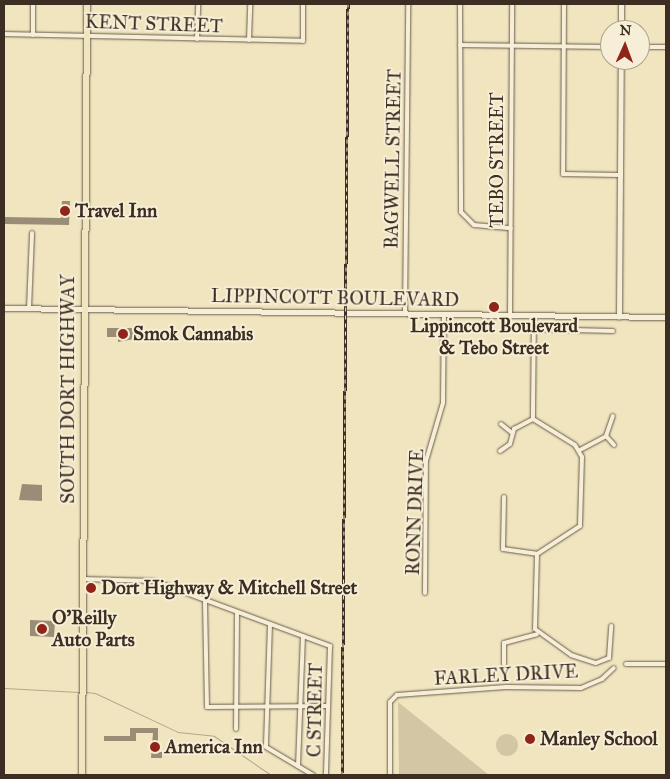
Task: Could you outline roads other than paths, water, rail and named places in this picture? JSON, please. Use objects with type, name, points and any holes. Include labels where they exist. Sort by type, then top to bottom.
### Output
[{"type":"main road","name":"SOUTH DORT HIGHWAY","points":[[82,775],[84,699],[82,579],[87,4]]},
{"type":"street","points":[[33,4],[33,35]]},
{"type":"street","points":[[197,39],[198,4]]},
{"type":"street","points":[[249,40],[250,4]]},
{"type":"street","name":"KENT STREET","points":[[4,34],[303,40],[303,4]]},
{"type":"street","name":"BAGWELL STREET","points":[[405,314],[408,4]]},
{"type":"street","points":[[460,4],[461,212],[474,225],[511,228]]},
{"type":"street","name":"TEBO STREET","points":[[510,315],[512,4]]},
{"type":"street","points":[[564,4],[563,174],[620,175]]},
{"type":"street","points":[[621,4],[621,20]]},
{"type":"street","points":[[460,45],[600,47]]},
{"type":"street","points":[[650,47],[666,47]]},
{"type":"street","points":[[619,317],[621,70]]},
{"type":"street","points":[[29,309],[32,232]]},
{"type":"street","name":"LIPPINCOTT BOULEVARD","points":[[4,308],[666,317]]},
{"type":"street","name":"RONN DRIVE","points":[[425,593],[426,461],[443,402],[444,314]]},
{"type":"street","points":[[533,419],[534,316]]},
{"type":"street","points":[[533,329],[613,331]]},
{"type":"street","points":[[580,450],[606,436],[613,416]]},
{"type":"street","points":[[500,451],[510,444],[513,431],[533,419]]},
{"type":"street","points":[[533,419],[580,450]]},
{"type":"street","points":[[501,424],[513,431]]},
{"type":"street","points":[[606,436],[614,445]]},
{"type":"street","points":[[504,498],[503,550],[537,554],[580,526],[580,450]]},
{"type":"street","points":[[537,554],[537,634]]},
{"type":"street","points":[[82,579],[154,581],[205,602],[304,636],[298,766]]},
{"type":"street","points":[[205,602],[207,707],[270,708],[328,706]]},
{"type":"street","points":[[236,729],[237,613]]},
{"type":"street","points":[[270,624],[270,708],[266,746],[313,775]]},
{"type":"street","points":[[504,664],[504,643],[537,634],[586,662],[610,658],[611,626]]},
{"type":"street","name":"C STREET","points":[[304,636],[330,646],[326,775]]},
{"type":"street","points":[[626,664],[666,664]]},
{"type":"street","name":"FARLEY DRIVE","points":[[390,775],[390,702],[393,698],[506,687],[581,688],[602,680],[614,668]]},
{"type":"waterway","points":[[4,688],[79,692]]},
{"type":"waterway","points":[[86,692],[95,693],[178,732],[214,736],[271,775]]},
{"type":"railway","points":[[342,775],[348,4]]},
{"type":"place","name":"Travel Inn","points":[[65,211]]},
{"type":"place","name":"Lippincott Boulevard & Tebo Street","points":[[494,307]]},
{"type":"place","name":"Smok Cannabis","points":[[123,334]]},
{"type":"place","name":"Dort Highway & Mitchell Street","points":[[91,588]]},
{"type":"place","name":"O'Reilly Auto Parts","points":[[42,629]]},
{"type":"place","name":"Manley School","points":[[530,739]]},
{"type":"place","name":"America Inn","points":[[155,747]]}]
